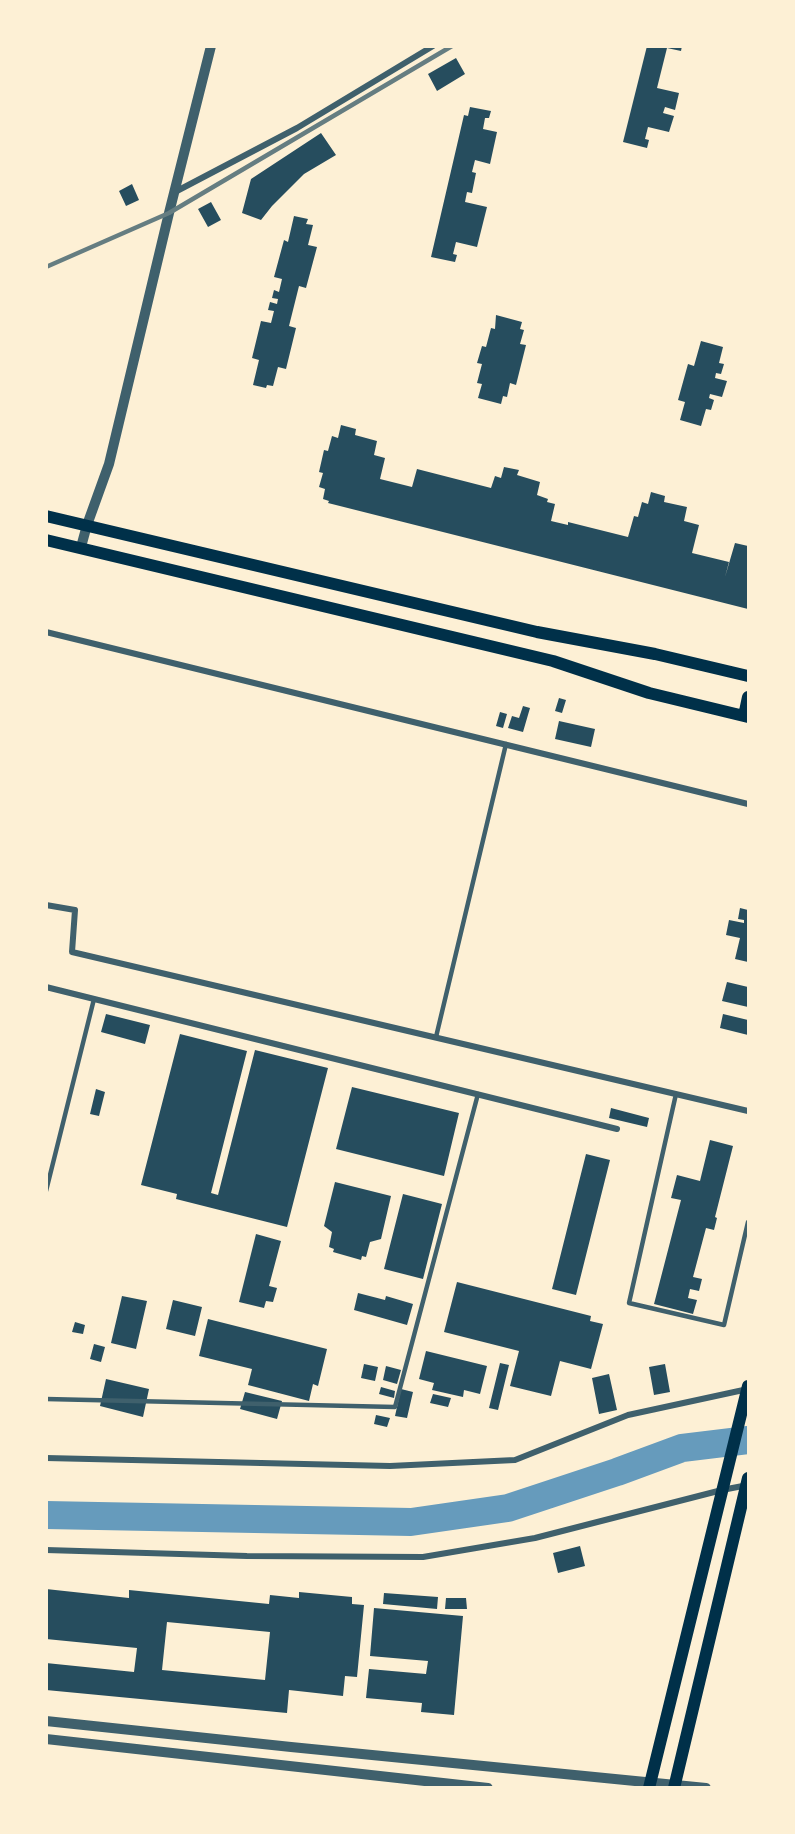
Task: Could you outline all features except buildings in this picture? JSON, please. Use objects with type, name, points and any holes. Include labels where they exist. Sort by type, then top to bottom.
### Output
[{"type":"main road","points":[[46,516],[537,632],[655,654],[748,676]]},
{"type":"main road","points":[[46,540],[552,661],[649,693],[746,716],[748,697]]},
{"type":"main road","points":[[650,1785],[748,1388]]},
{"type":"main road","points":[[674,1786],[748,1483]]},
{"type":"street","points":[[81,548],[109,464],[211,46]]},
{"type":"street","points":[[174,192],[297,128],[433,46]]},
{"type":"street","points":[[46,632],[748,804]]},
{"type":"street","points":[[46,905],[75,910],[72,952],[748,1111]]},
{"type":"street","points":[[46,987],[617,1129]]},
{"type":"street","points":[[46,1458],[390,1466],[515,1460],[628,1415],[748,1388]]},
{"type":"street","points":[[46,1550],[247,1556],[423,1557],[535,1538],[748,1483]]},
{"type":"street","points":[[46,1721],[650,1785],[706,1788]]},
{"type":"street","points":[[46,1739],[488,1788]]},
{"type":"lane","points":[[436,1037],[506,744]]},
{"type":"lane","points":[[46,1191],[94,999]]},
{"type":"lane","points":[[46,1399],[395,1407],[478,1094]]},
{"type":"lane","points":[[676,1094],[629,1303],[724,1325],[748,1222]]},
{"type":"waterway","points":[[46,1515],[411,1522],[508,1508],[682,1448],[748,1440]]},
{"type":"railway","points":[[46,267],[169,213],[452,46]]}]
